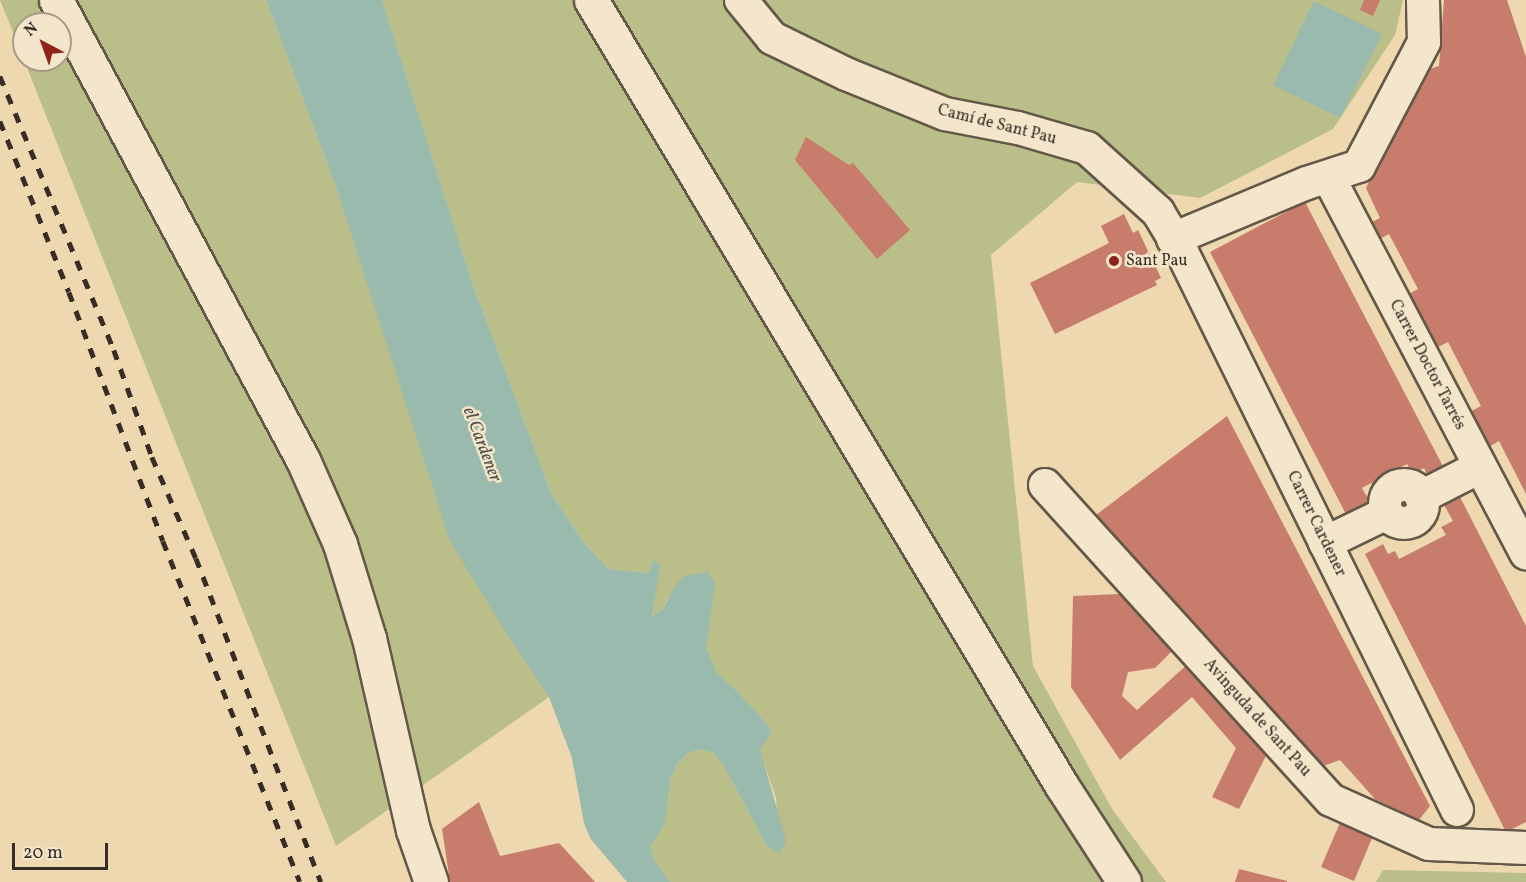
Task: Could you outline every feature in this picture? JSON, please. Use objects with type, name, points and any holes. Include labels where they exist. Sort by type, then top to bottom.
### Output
[{"type":"main road","points":[[56,0],[303,460],[340,544],[369,638],[413,830],[431,882]]},
{"type":"main road","points":[[591,0],[1062,786],[1124,882]]},
{"type":"street","name":"Camí de Sant Pau","points":[[741,0],[772,38],[846,74],[945,114],[1018,128],[1087,148],[1158,212],[1173,239]]},
{"type":"street","points":[[1173,239],[1307,183],[1329,178],[1359,166],[1424,42],[1423,0]]},
{"type":"street","name":"Carrer Doctor Tarrés","points":[[1329,178],[1526,553]]},
{"type":"street","name":"Carrer Cardener","points":[[1173,239],[1457,810]]},
{"type":"street","points":[[1325,543],[1387,513],[1398,522],[1412,521],[1421,511],[1421,497],[1480,467]]},
{"type":"street","name":"Avinguda de Sant Pau","points":[[1045,485],[1331,800],[1430,844],[1526,848]]},
{"type":"green space","points":[[0,0],[266,0],[337,190],[395,365],[508,636],[549,697],[336,846],[29,72],[72,72],[72,12],[12,12],[12,30]]},
{"type":"green space","points":[[382,0],[1403,0],[1395,35],[1333,129],[1200,198],[1077,182],[991,255],[1033,666],[1112,809],[1166,882],[670,882],[655,861],[651,846],[665,823],[671,778],[677,764],[687,754],[700,749],[714,753],[723,765],[767,846],[779,853],[776,798],[759,749],[768,739],[771,728],[717,673],[710,662],[706,649],[706,634],[712,603],[668,598],[663,609],[652,618],[656,589],[649,573],[609,569],[584,543],[552,495],[473,285]]},
{"type":"green space","points":[[1383,870],[1526,873],[1526,882],[1376,882]]},
{"type":"water","name":"el Cardener","points":[[266,0],[382,0],[473,285],[552,495],[584,543],[609,569],[649,573],[654,559],[660,566],[652,617],[663,609],[675,586],[684,576],[708,572],[715,583],[706,649],[717,673],[771,728],[768,739],[760,749],[786,841],[779,854],[767,846],[723,765],[714,753],[700,749],[687,754],[677,764],[671,778],[665,823],[651,846],[655,861],[670,882],[627,882],[590,838],[584,823],[572,758],[549,697],[508,636],[450,541],[337,190]]},
{"type":"water","points":[[1314,1],[1382,34],[1340,118],[1273,85]]},
{"type":"building","points":[[1364,0],[1380,0],[1373,16],[1360,10]]},
{"type":"building","points":[[1444,0],[1507,0],[1526,57],[1526,494],[1499,441],[1487,448],[1468,413],[1481,406],[1448,342],[1432,350],[1405,296],[1418,289],[1389,234],[1378,240],[1370,223],[1380,218],[1366,188],[1424,71],[1439,66]]},
{"type":"building","points":[[806,137],[849,165],[853,163],[910,230],[877,259],[795,160]]},
{"type":"building","points":[[1305,202],[1447,474],[1431,482],[1424,468],[1413,474],[1407,464],[1362,488],[1370,502],[1356,510],[1359,515],[1349,520],[1210,252]]},
{"type":"building","name":"Sant Pau","points":[[1124,214],[1133,233],[1138,230],[1161,278],[1155,281],[1157,285],[1055,334],[1030,283],[1109,243],[1101,226]]},
{"type":"building","points":[[1227,416],[1430,806],[1419,820],[1375,799],[1340,760],[1312,770],[1163,592],[1155,599],[1088,521]]},
{"type":"building","points":[[1460,497],[1526,626],[1526,822],[1506,832],[1365,554],[1383,544],[1388,554],[1395,551],[1399,559],[1446,535],[1441,527],[1453,521],[1444,505]]},
{"type":"building","points":[[1121,594],[1173,650],[1155,668],[1128,672],[1122,696],[1137,710],[1190,662],[1271,746],[1239,809],[1212,797],[1236,748],[1192,697],[1120,760],[1071,687],[1073,596]]},
{"type":"building","points":[[479,802],[500,856],[559,843],[595,882],[450,882],[442,829]]},
{"type":"building","points":[[1342,818],[1375,831],[1354,881],[1321,867]]},
{"type":"building","points":[[1239,869],[1287,881],[1287,882],[1235,882]]},
{"type":"railway","points":[[0,76],[114,350],[152,457],[196,558],[321,882]]},
{"type":"railway","points":[[0,121],[69,292],[163,541],[300,882]]},
{"type":"place","name":"Sant Pau","points":[[1114,261]]}]
